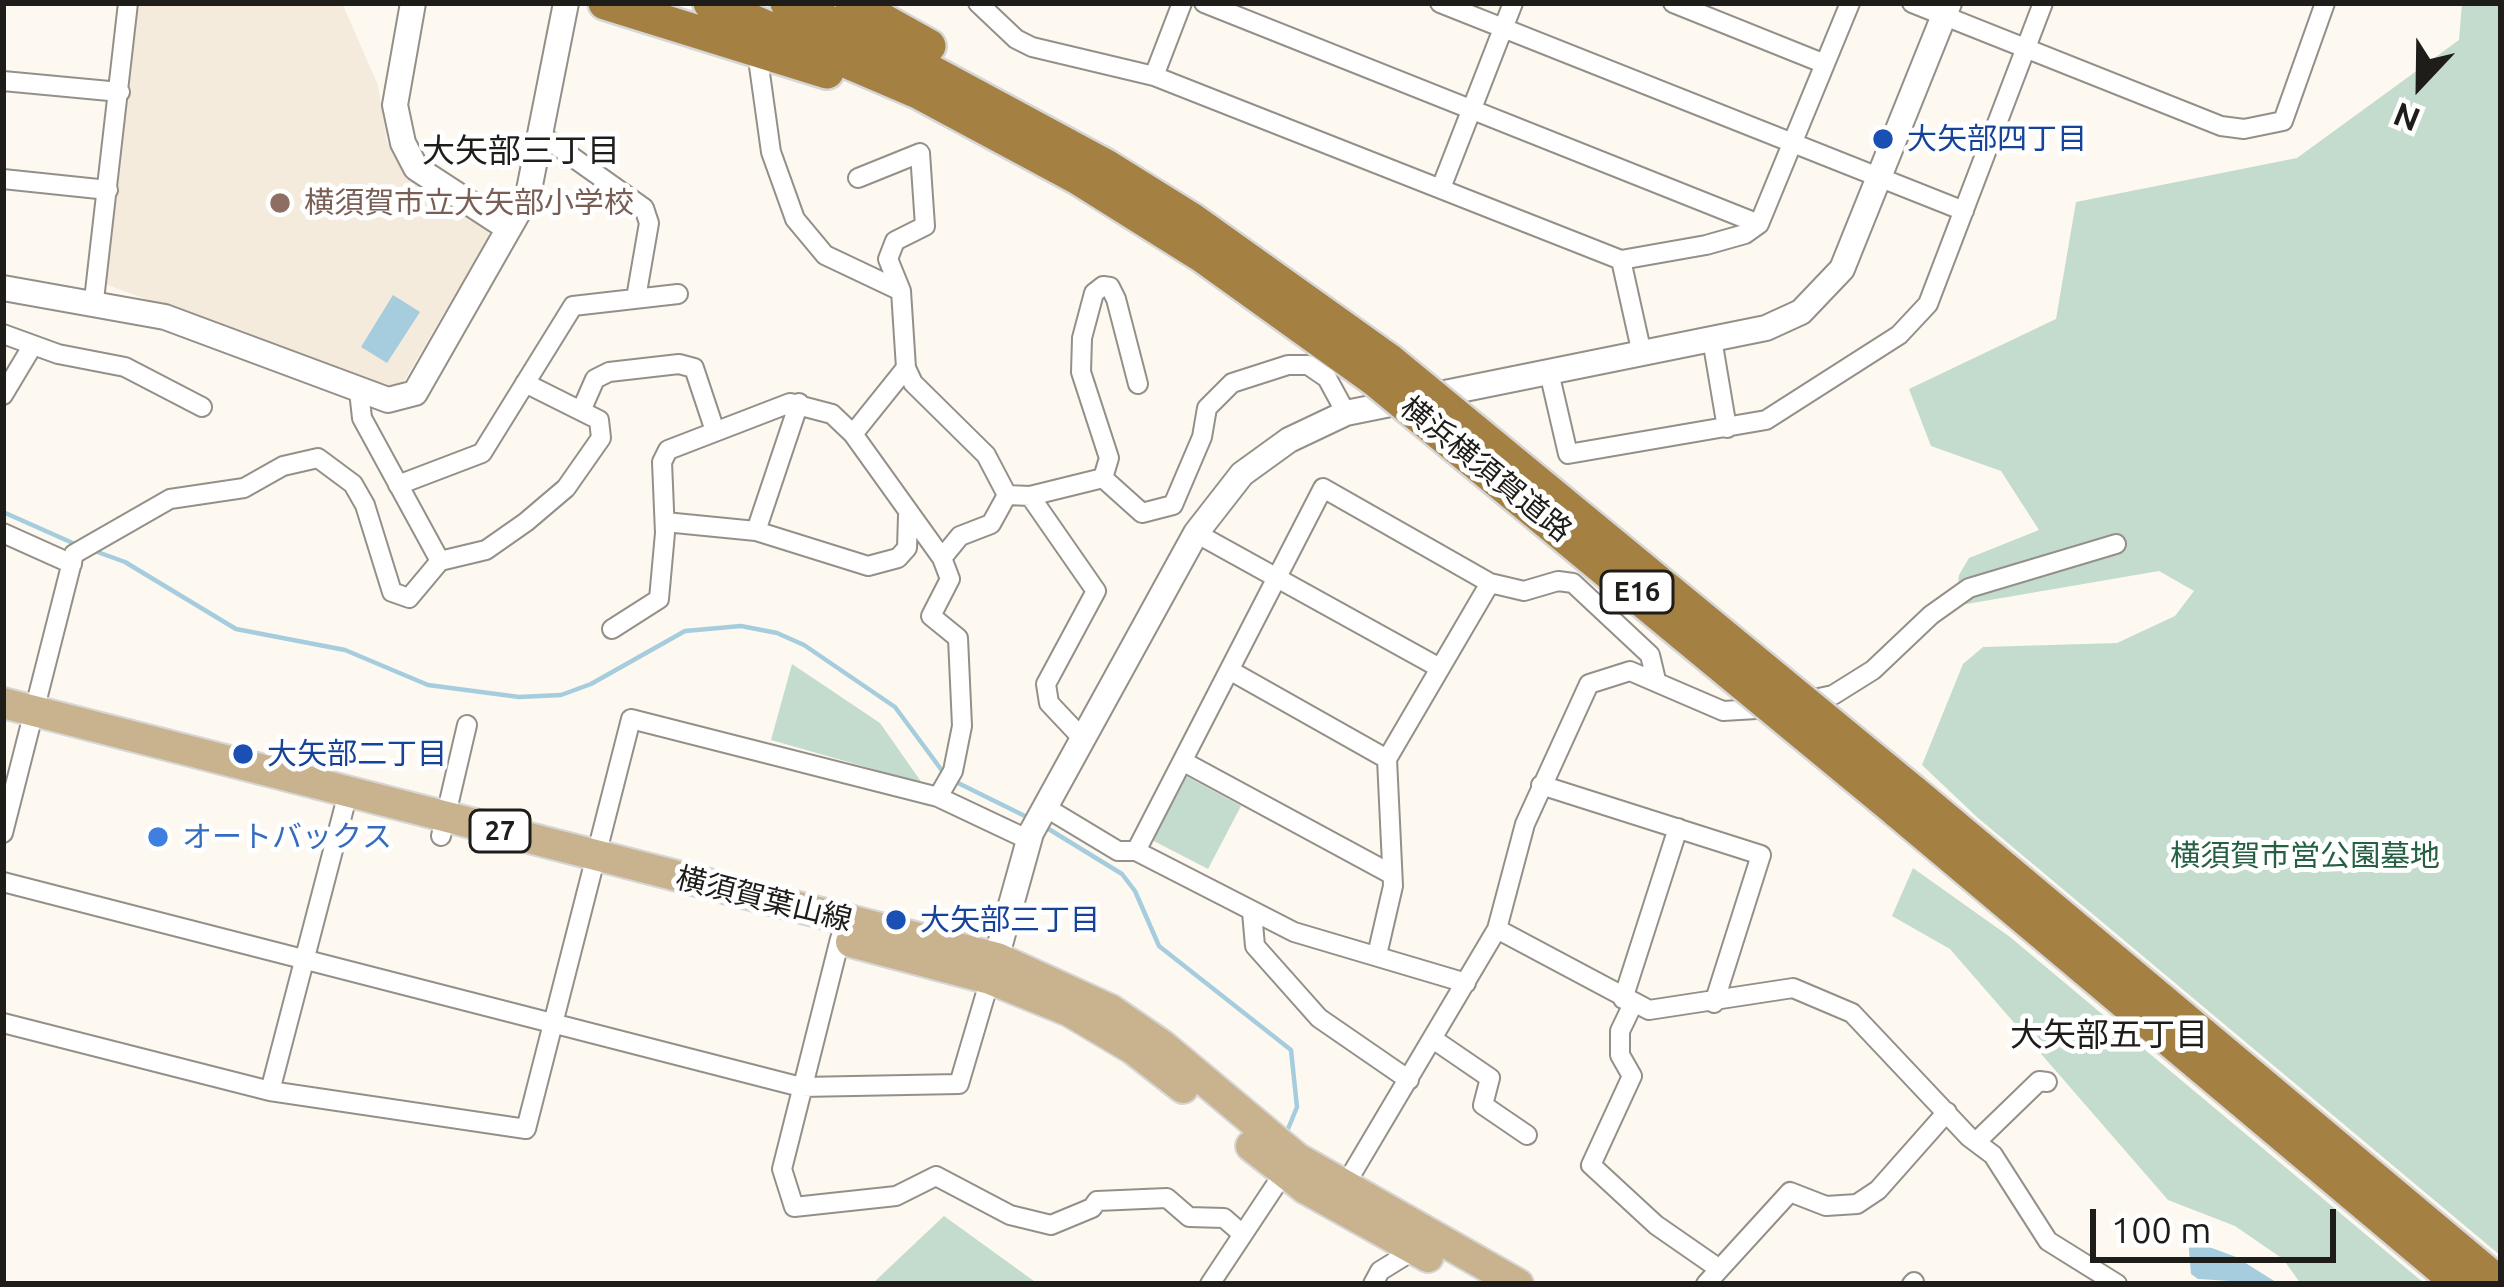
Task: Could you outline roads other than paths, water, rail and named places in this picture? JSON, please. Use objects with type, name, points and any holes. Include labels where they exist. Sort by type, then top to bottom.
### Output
[{"type":"highway","points":[[605,3],[839,76],[1078,178]]},
{"type":"highway","name":"横浜横須賀道路","points":[[710,3],[875,71],[1078,178],[1382,370]]},
{"type":"highway","name":"横浜横須賀道路","points":[[787,3],[1020,116],[1190,219],[1311,302],[1382,370],[2500,1284]]},
{"type":"highway","points":[[852,3],[1178,196],[1234,235],[1311,302]]},
{"type":"highway","name":"横浜横須賀道路","points":[[1904,800],[2460,1284]]},
{"type":"main road","name":"横須賀葉山線","points":[[3,704],[23,722],[993,969],[1133,1049],[1283,1174],[1518,1284]]},
{"type":"main road","name":"横須賀葉山線","points":[[593,865],[840,939],[1062,984],[1131,1022],[1338,1196],[1414,1250],[1477,1284]]},
{"type":"street","points":[[94,300],[128,3]]},
{"type":"street","points":[[412,3],[395,105],[403,142],[416,168],[508,228]]},
{"type":"street","points":[[978,3],[1016,39],[1032,46],[1154,76],[1621,260],[1706,245],[1745,234],[1759,224],[1850,3]]},
{"type":"street","points":[[1154,76],[1182,3]]},
{"type":"street","points":[[1204,3],[1759,224]]},
{"type":"street","points":[[1440,3],[1964,211]]},
{"type":"street","points":[[1441,188],[1513,3]]},
{"type":"street","points":[[1673,3],[1825,64]]},
{"type":"street","points":[[1912,3],[1947,9],[2025,49],[2221,126],[2268,127],[2284,122],[2325,3]]},
{"type":"street","points":[[1549,372],[1568,454],[1766,420],[1912,325],[1928,304],[2043,3]]},
{"type":"street","points":[[3,882],[801,1087],[959,1084],[1036,824],[1196,533],[1242,474],[1289,440],[1346,413],[1766,328],[1801,312],[1842,269],[1947,9]]},
{"type":"street","points":[[3,288],[94,300],[234,340],[388,400],[415,392],[528,195],[564,15]]},
{"type":"street","points":[[758,59],[771,152],[795,219],[825,255],[901,291]]},
{"type":"street","points":[[3,81],[120,92]]},
{"type":"street","points":[[540,134],[644,208],[649,223],[636,298]]},
{"type":"street","points":[[858,178],[920,153],[925,226],[895,241],[888,259],[901,291],[906,368],[913,382],[986,455],[1007,495]]},
{"type":"street","points":[[3,179],[108,190]]},
{"type":"street","points":[[1621,260],[1642,353]]},
{"type":"street","points":[[1103,478],[1108,458],[1081,372],[1082,338],[1094,293],[1103,286],[1110,286],[1116,299],[1138,384]]},
{"type":"street","points":[[398,485],[482,453],[573,306],[678,294]]},
{"type":"street","points":[[3,334],[125,367],[202,407]]},
{"type":"street","points":[[1712,339],[1727,428]]},
{"type":"street","points":[[3,395],[33,345]]},
{"type":"street","points":[[581,411],[595,379],[609,372],[679,364],[694,368],[716,431]]},
{"type":"street","points":[[1103,478],[1142,512],[1173,505],[1202,437],[1207,408],[1218,393],[1288,365],[1308,365],[1327,377],[1346,413]]},
{"type":"street","points":[[853,434],[906,368]]},
{"type":"street","points":[[3,833],[23,722],[73,559],[94,542],[170,500],[244,488],[284,466],[318,458],[353,484],[365,505],[392,592],[409,598],[440,561],[486,550],[566,488],[601,438],[599,420],[525,383]]},
{"type":"street","points":[[359,391],[362,418],[440,561]]},
{"type":"street","points":[[756,531],[800,403]]},
{"type":"street","points":[[613,629],[658,599],[665,522],[662,462],[668,450],[800,403],[832,414],[853,434],[942,558],[950,579],[932,616],[958,638],[962,726],[944,785]]},
{"type":"street","points":[[1007,495],[1030,496],[1103,478]]},
{"type":"street","points":[[1136,851],[1323,488],[1490,583],[1524,591],[1573,583],[1650,655],[1655,680]]},
{"type":"street","points":[[942,558],[960,536],[991,524],[1007,495]]},
{"type":"street","points":[[1030,496],[1096,591],[1046,684],[1049,703],[1082,738]]},
{"type":"street","points":[[665,522],[756,531],[868,566],[884,564],[907,548],[908,514]]},
{"type":"street","points":[[3,533],[73,559]]},
{"type":"street","points":[[1196,533],[1440,668]]},
{"type":"street","points":[[1338,1196],[1497,928],[1541,785],[1588,684],[1630,671],[1723,711],[1750,714],[1834,695],[1873,670],[1931,615],[1969,588],[2116,544]]},
{"type":"street","points":[[1377,955],[1391,874],[1387,759],[1490,583]]},
{"type":"street","points":[[1231,671],[1387,759]]},
{"type":"street","points":[[3,1023],[270,1091],[526,1129],[631,719],[944,785],[1036,824],[1118,851],[1136,851],[1294,932],[1466,983]]},
{"type":"street","points":[[443,827],[466,725]]},
{"type":"street","points":[[1184,762],[1391,874]]},
{"type":"street","points":[[1541,785],[1761,855],[1714,1003]]},
{"type":"street","points":[[270,1091],[345,802]]},
{"type":"street","points":[[1678,828],[1620,1031],[1620,1055],[1632,1076],[1591,1165],[1712,1276],[1790,1192],[1826,1206],[1857,1204],[1878,1190],[1947,1112]]},
{"type":"street","points":[[1252,912],[1255,946],[1319,1018],[1408,1080]]},
{"type":"street","points":[[1497,928],[1649,1010],[1793,988],[1852,1013],[1993,1154],[2048,1241],[2117,1284]]},
{"type":"street","points":[[840,939],[781,1177],[794,1207],[896,1196],[936,1176],[1010,1215],[1051,1225],[1092,1208],[1097,1201],[1167,1198],[1189,1217],[1224,1219],[1240,1232]]},
{"type":"street","points":[[1433,1039],[1490,1078],[1483,1106],[1527,1135]]},
{"type":"street","points":[[1976,1142],[2039,1081],[2047,1082]]},
{"type":"street","points":[[1210,1284],[1240,1232],[1283,1174]]},
{"type":"street","points":[[1373,1284],[1381,1271],[1414,1250]]},
{"type":"water","points":[[393,295],[420,312],[387,363],[361,347]]},
{"type":"water","points":[[2188,1239],[2236,1257],[2279,1284],[2198,1279],[2191,1274]]},
{"type":"waterway","points":[[3,512],[75,544]]},
{"type":"waterway","points":[[92,550],[125,562],[236,629],[345,650],[428,685],[519,697],[561,695],[591,684],[685,631],[741,626],[777,633],[804,645],[895,707],[946,776]]},
{"type":"waterway","points":[[956,782],[1031,819]]},
{"type":"waterway","points":[[1047,828],[1122,874],[1135,891],[1159,946],[1291,1050],[1297,1107],[1288,1129]]},
{"type":"place","name":"大矢部四丁目","points":[[1883,139]]},
{"type":"place","name":"横須賀市立大矢部小学校","points":[[280,203]]},
{"type":"place","name":"大矢部二丁目","points":[[243,754]]},
{"type":"place","name":"オートバックス","points":[[158,837]]},
{"type":"place","name":"大矢部三丁目","points":[[896,920]]},
{"type":"district","name":"大矢部三丁目","points":[[521,151]]},
{"type":"district","name":"大矢部五丁目","points":[[2109,1035]]},
{"type":"park label","name":"横須賀市営公園墓地","points":[[2305,856]]}]
